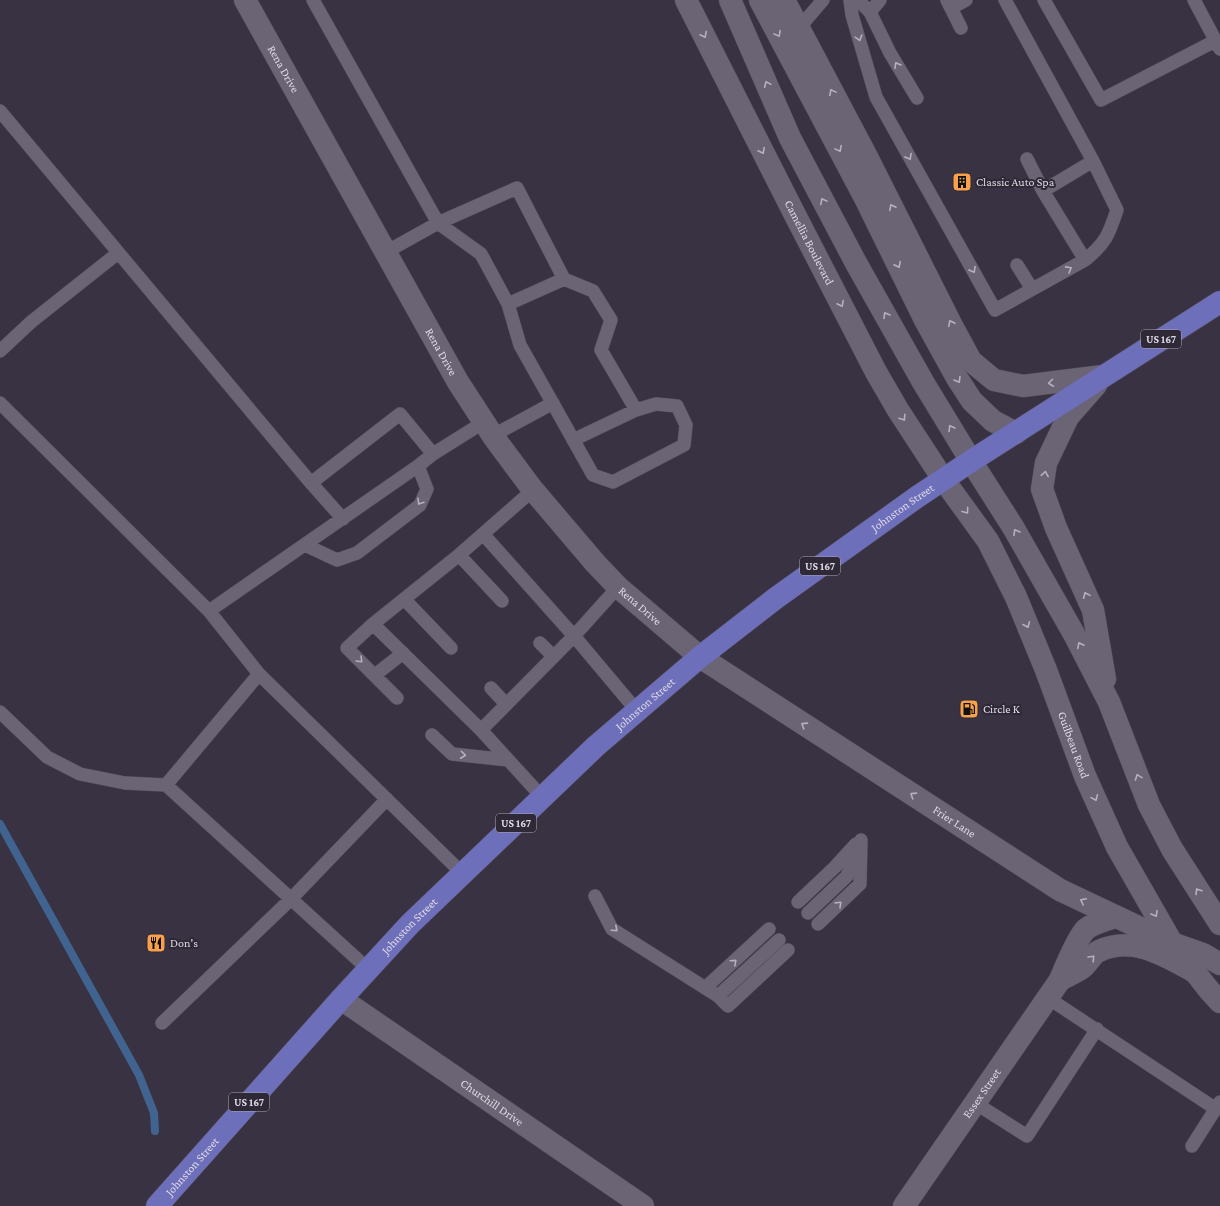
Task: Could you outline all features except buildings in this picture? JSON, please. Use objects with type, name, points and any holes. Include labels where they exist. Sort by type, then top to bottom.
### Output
[{"type":"main road","name":"Johnston Street","points":[[157,1206],[341,999],[410,924],[596,746],[700,657],[776,598],[943,479],[1220,302]]},
{"type":"street","name":"Rena Drive","points":[[245,0],[458,382],[488,429],[533,490],[596,564],[618,587],[700,657]]},
{"type":"street","name":"Camellia Boulevard","points":[[686,0],[876,372],[898,410],[943,479]]},
{"type":"street","points":[[730,0],[790,138],[856,263],[923,382],[1013,527],[1074,634],[1109,702],[1149,805],[1172,849],[1220,924]]},
{"type":"street","points":[[760,0],[864,196],[925,320],[957,378],[972,401],[994,421],[1016,433]]},
{"type":"street","points":[[784,0],[867,157],[948,319],[971,361],[994,380],[1023,386],[1103,376]]},
{"type":"street","points":[[1103,376],[1068,417],[1046,463],[1042,489],[1056,528],[1093,610],[1109,702]]},
{"type":"street","name":"Guilbeau Road","points":[[943,479],[988,541],[1014,593],[1046,670],[1085,776],[1117,847],[1172,943],[1220,1002]]},
{"type":"street","name":"Frier Lane","points":[[700,657],[1060,890],[1172,943],[1203,954],[1220,964]]},
{"type":"street","name":"Essex Street","points":[[904,1206],[1060,980],[1073,951],[1086,930],[1098,922],[1115,917]]},
{"type":"street","name":"Essex Street","points":[[1060,980],[1082,968],[1098,951],[1119,946],[1140,946],[1163,955],[1195,972]]},
{"type":"street","name":"Churchill Drive","points":[[341,999],[643,1206]]},
{"type":"lane","points":[[313,0],[438,223],[481,254],[508,304],[520,345],[553,403],[573,440],[593,475],[613,482],[684,445],[686,425],[677,406],[656,404],[636,410],[573,440]]},
{"type":"lane","points":[[800,32],[805,21],[823,0]]},
{"type":"lane","points":[[850,0],[852,15],[876,97],[995,310],[1085,260],[1098,249],[1110,231],[1117,210],[1093,161],[1005,0]]},
{"type":"lane","points":[[858,0],[870,12],[890,53],[917,98]]},
{"type":"lane","points":[[870,12],[880,0]]},
{"type":"lane","points":[[961,28],[949,4],[966,0]]},
{"type":"lane","points":[[1044,0],[1101,100],[1218,45],[1194,0]]},
{"type":"lane","points":[[0,111],[311,483],[343,519]]},
{"type":"lane","points":[[1027,159],[1043,191],[1085,260]]},
{"type":"lane","points":[[1043,191],[1093,161]]},
{"type":"lane","points":[[386,252],[438,223],[517,188],[564,279],[593,291],[611,320],[601,350],[636,410]]},
{"type":"lane","points":[[0,350],[31,322],[118,252]]},
{"type":"lane","points":[[1017,265],[1032,289]]},
{"type":"lane","points":[[508,304],[564,279]]},
{"type":"lane","points":[[0,403],[209,612],[259,674],[463,874]]},
{"type":"lane","points":[[209,612],[343,519],[433,454],[488,429],[553,403]]},
{"type":"lane","points":[[311,483],[400,414],[433,454]]},
{"type":"lane","points":[[305,545],[337,560],[357,553],[420,505],[427,489],[418,466]]},
{"type":"lane","points":[[397,698],[347,648],[373,624],[405,600],[459,555],[533,490]]},
{"type":"lane","points":[[483,534],[574,636],[637,711]]},
{"type":"lane","points":[[459,555],[502,601]]},
{"type":"lane","points":[[481,730],[574,636],[618,587]]},
{"type":"lane","points":[[405,600],[451,648]]},
{"type":"lane","points":[[373,624],[481,730],[543,798]]},
{"type":"lane","points":[[540,643],[553,656]]},
{"type":"lane","points":[[375,675],[403,653]]},
{"type":"lane","points":[[166,785],[259,674]]},
{"type":"lane","points":[[492,688],[506,704]]},
{"type":"lane","points":[[0,712],[47,757],[80,774],[125,783],[166,785],[368,969]]},
{"type":"lane","points":[[432,735],[452,754],[508,760]]},
{"type":"lane","points":[[162,1023],[291,899],[387,799]]},
{"type":"lane","points":[[798,902],[861,840]]},
{"type":"lane","points":[[808,914],[847,876],[861,840]]},
{"type":"lane","points":[[818,924],[860,884],[861,840]]},
{"type":"lane","points":[[595,896],[612,929],[718,996],[728,1006],[783,945]]},
{"type":"lane","points":[[705,988],[769,929]]},
{"type":"lane","points":[[1048,998],[1218,1105],[1192,1146]]},
{"type":"lane","points":[[975,1103],[1027,1136],[1097,1029]]},
{"type":"waterway","points":[[0,824],[139,1075],[154,1113],[155,1131]]},
{"type":"place","name":"Classic Auto Spa","points":[[962,182]]},
{"type":"place","name":"Circle K","points":[[969,709]]},
{"type":"place","name":"Don's","points":[[156,943]]}]
